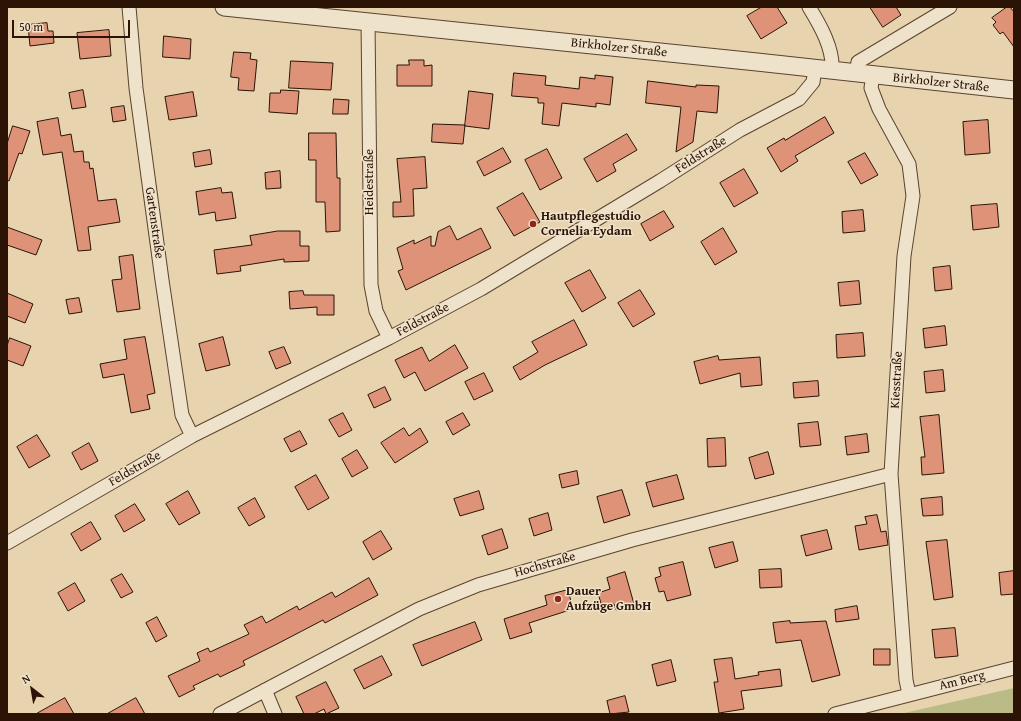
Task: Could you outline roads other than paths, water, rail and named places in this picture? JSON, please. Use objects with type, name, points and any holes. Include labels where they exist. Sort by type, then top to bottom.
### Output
[{"type":"street","name":"Gartenstraße","points":[[129,7],[136,88],[182,415],[192,436]]},
{"type":"street","name":"Birkholzer Straße","points":[[224,7],[1014,90]]},
{"type":"street","points":[[809,7],[823,34],[833,59],[824,70]]},
{"type":"street","points":[[856,74],[858,62],[950,7]]},
{"type":"street","name":"Heidestraße","points":[[368,22],[371,285],[376,311],[389,338]]},
{"type":"street","name":"Feldstraße","points":[[7,543],[192,436],[389,338],[481,289],[660,181],[740,130],[799,99],[824,70]]},
{"type":"street","name":"Kiesstraße","points":[[873,75],[871,88],[878,109],[909,164],[913,196],[904,256],[891,474],[906,680],[909,694]]},
{"type":"street","name":"Hochstraße","points":[[220,714],[419,609],[478,585],[632,540],[891,474]]},
{"type":"street","name":"Am Berg","points":[[835,714],[1014,668]]},
{"type":"street","points":[[265,690],[275,714]]},
{"type":"place","name":"Hautpflegestudio Cornelia Eydam","points":[[533,224]]},
{"type":"place","name":"Dauer Aufzüge GmbH","points":[[558,599]]}]
